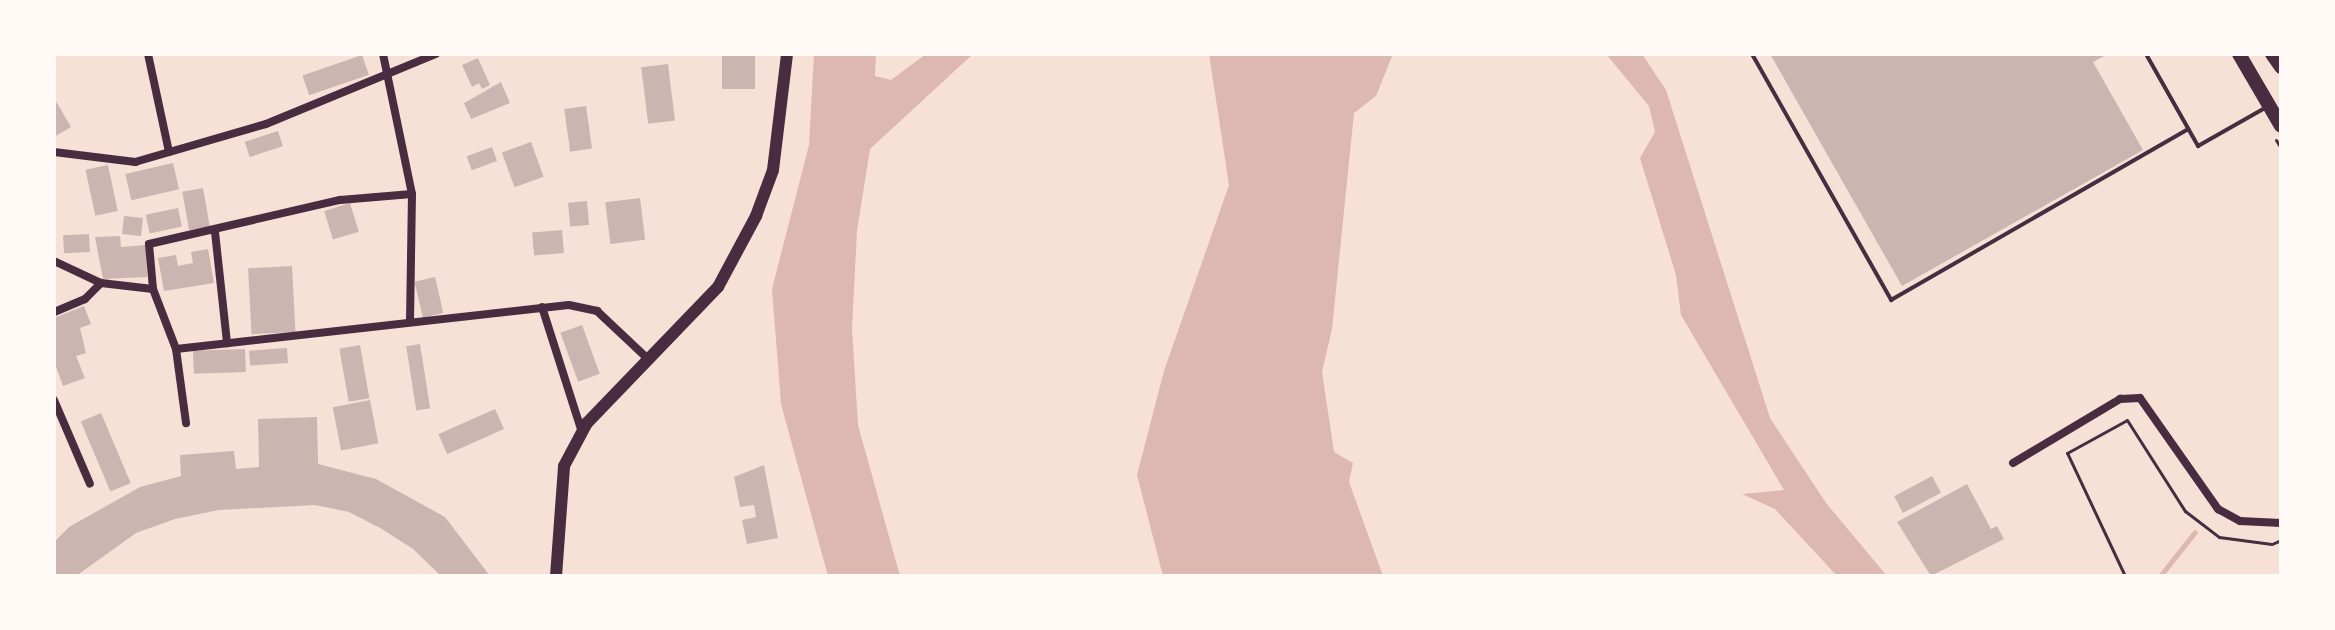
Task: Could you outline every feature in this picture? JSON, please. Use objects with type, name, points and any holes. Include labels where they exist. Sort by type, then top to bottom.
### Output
[{"type":"main road","points":[[556,576],[564,466],[582,432],[718,287],[756,216],[780,130],[787,54]]},
{"type":"main road","points":[[2239,54],[2281,126]]},
{"type":"main road","points":[[2272,54],[2281,67]]},
{"type":"street","points":[[148,54],[169,152]]},
{"type":"street","points":[[383,54],[384,73],[412,194],[410,321]]},
{"type":"street","points":[[54,152],[135,162],[266,124],[436,54]]},
{"type":"street","points":[[186,423],[176,349],[153,289],[149,244],[215,232],[340,200],[412,194]]},
{"type":"street","points":[[215,232],[227,343]]},
{"type":"street","points":[[54,261],[101,283],[153,289]]},
{"type":"street","points":[[54,312],[85,299],[101,283]]},
{"type":"street","points":[[176,349],[569,305],[597,311],[649,360]]},
{"type":"street","points":[[542,307],[582,432]]},
{"type":"street","points":[[2013,463],[2120,399],[2140,398],[2200,491],[2218,509],[2240,521],[2281,523]]},
{"type":"street","points":[[54,400],[90,484]]},
{"type":"lane","points":[[1752,54],[1891,300],[2188,129]]},
{"type":"lane","points":[[2146,54],[2198,146],[2268,106]]},
{"type":"path","points":[[2125,576],[2067,453],[2127,420],[2185,511],[2219,537],[2272,544],[2281,540]]},
{"type":"shaded area","points":[[814,54],[876,54],[875,76],[891,80],[926,54],[973,54],[870,149],[857,231],[852,329],[858,425],[900,576],[828,576],[781,404],[772,289],[809,145]]},
{"type":"shaded area","points":[[1209,54],[1393,54],[1376,96],[1354,113],[1332,329],[1322,372],[1334,452],[1353,463],[1349,482],[1383,576],[1163,576],[1137,475],[1164,371],[1229,185]]},
{"type":"shaded area","points":[[1606,54],[1642,54],[1666,90],[1770,418],[1826,503],[1887,576],[1837,576],[1775,509],[1742,494],[1784,490],[1681,315],[1676,275],[1640,158],[1655,132],[1649,106]]},
{"type":"building","points":[[722,54],[755,54],[755,89],[722,89]]},
{"type":"building","points":[[1770,54],[2108,54],[2093,62],[2143,150],[1902,286]]},
{"type":"building","points":[[362,55],[369,75],[309,95],[302,76]]},
{"type":"building","points":[[478,58],[490,85],[482,89],[479,83],[472,87],[462,65]]},
{"type":"building","points":[[668,64],[675,121],[648,124],[641,67]]},
{"type":"building","points":[[501,82],[510,103],[471,119],[464,103]]},
{"type":"building","points":[[54,98],[71,127],[54,137]]},
{"type":"building","points":[[586,106],[592,149],[570,152],[564,109]]},
{"type":"building","points":[[278,131],[283,146],[250,157],[245,142]]},
{"type":"building","points":[[531,142],[544,177],[515,187],[502,153]]},
{"type":"building","points":[[492,147],[497,161],[472,170],[467,156]]},
{"type":"building","points":[[173,163],[179,189],[131,200],[125,174]]},
{"type":"building","points":[[108,165],[118,211],[95,216],[86,170]]},
{"type":"building","points":[[203,188],[210,226],[189,230],[182,192]]},
{"type":"building","points":[[640,198],[645,240],[610,244],[605,202]]},
{"type":"building","points":[[587,201],[589,225],[570,227],[568,203]]},
{"type":"building","points":[[350,203],[359,232],[333,240],[324,211]]},
{"type":"building","points":[[178,208],[182,227],[150,233],[146,215]]},
{"type":"building","points":[[124,216],[143,218],[141,236],[122,234]]},
{"type":"building","points":[[562,230],[564,253],[534,256],[532,233]]},
{"type":"building","points":[[89,234],[90,252],[64,253],[63,235]]},
{"type":"building","points":[[120,236],[121,247],[146,245],[147,277],[103,279],[95,237]]},
{"type":"building","points":[[208,249],[214,283],[164,291],[158,258],[176,255],[178,266],[193,263],[191,252]]},
{"type":"building","points":[[292,266],[295,332],[252,334],[248,268]]},
{"type":"building","points":[[435,277],[443,313],[423,318],[415,282]]},
{"type":"building","points":[[84,306],[91,324],[80,328],[86,353],[76,356],[85,378],[63,386],[54,361],[54,318]]},
{"type":"building","points":[[582,325],[600,374],[578,382],[560,333]]},
{"type":"building","points":[[420,344],[430,408],[416,410],[406,346]]},
{"type":"building","points":[[360,345],[369,398],[349,402],[339,349]]},
{"type":"building","points":[[287,348],[288,363],[250,366],[249,351]]},
{"type":"building","points":[[245,349],[246,372],[194,374],[193,351]]},
{"type":"building","points":[[370,400],[378,443],[341,450],[333,407]]},
{"type":"building","points":[[495,409],[504,429],[447,454],[438,434]]},
{"type":"building","points":[[101,413],[131,483],[110,492],[81,422]]},
{"type":"building","points":[[317,417],[318,464],[376,479],[445,517],[490,576],[441,576],[413,549],[382,529],[349,512],[315,505],[219,510],[175,519],[136,533],[76,576],[54,576],[54,542],[69,527],[140,487],[181,476],[180,455],[234,451],[236,469],[259,467],[258,419]]},
{"type":"building","points":[[764,465],[778,538],[747,544],[742,520],[756,517],[754,505],[740,507],[734,477]]},
{"type":"building","points":[[1932,476],[1941,493],[1903,513],[1894,496]]},
{"type":"building","points":[[1967,484],[1991,529],[1997,526],[2004,539],[1931,576],[1897,522]]},
{"type":"waterway","points":[[2160,576],[2195,532]]}]
